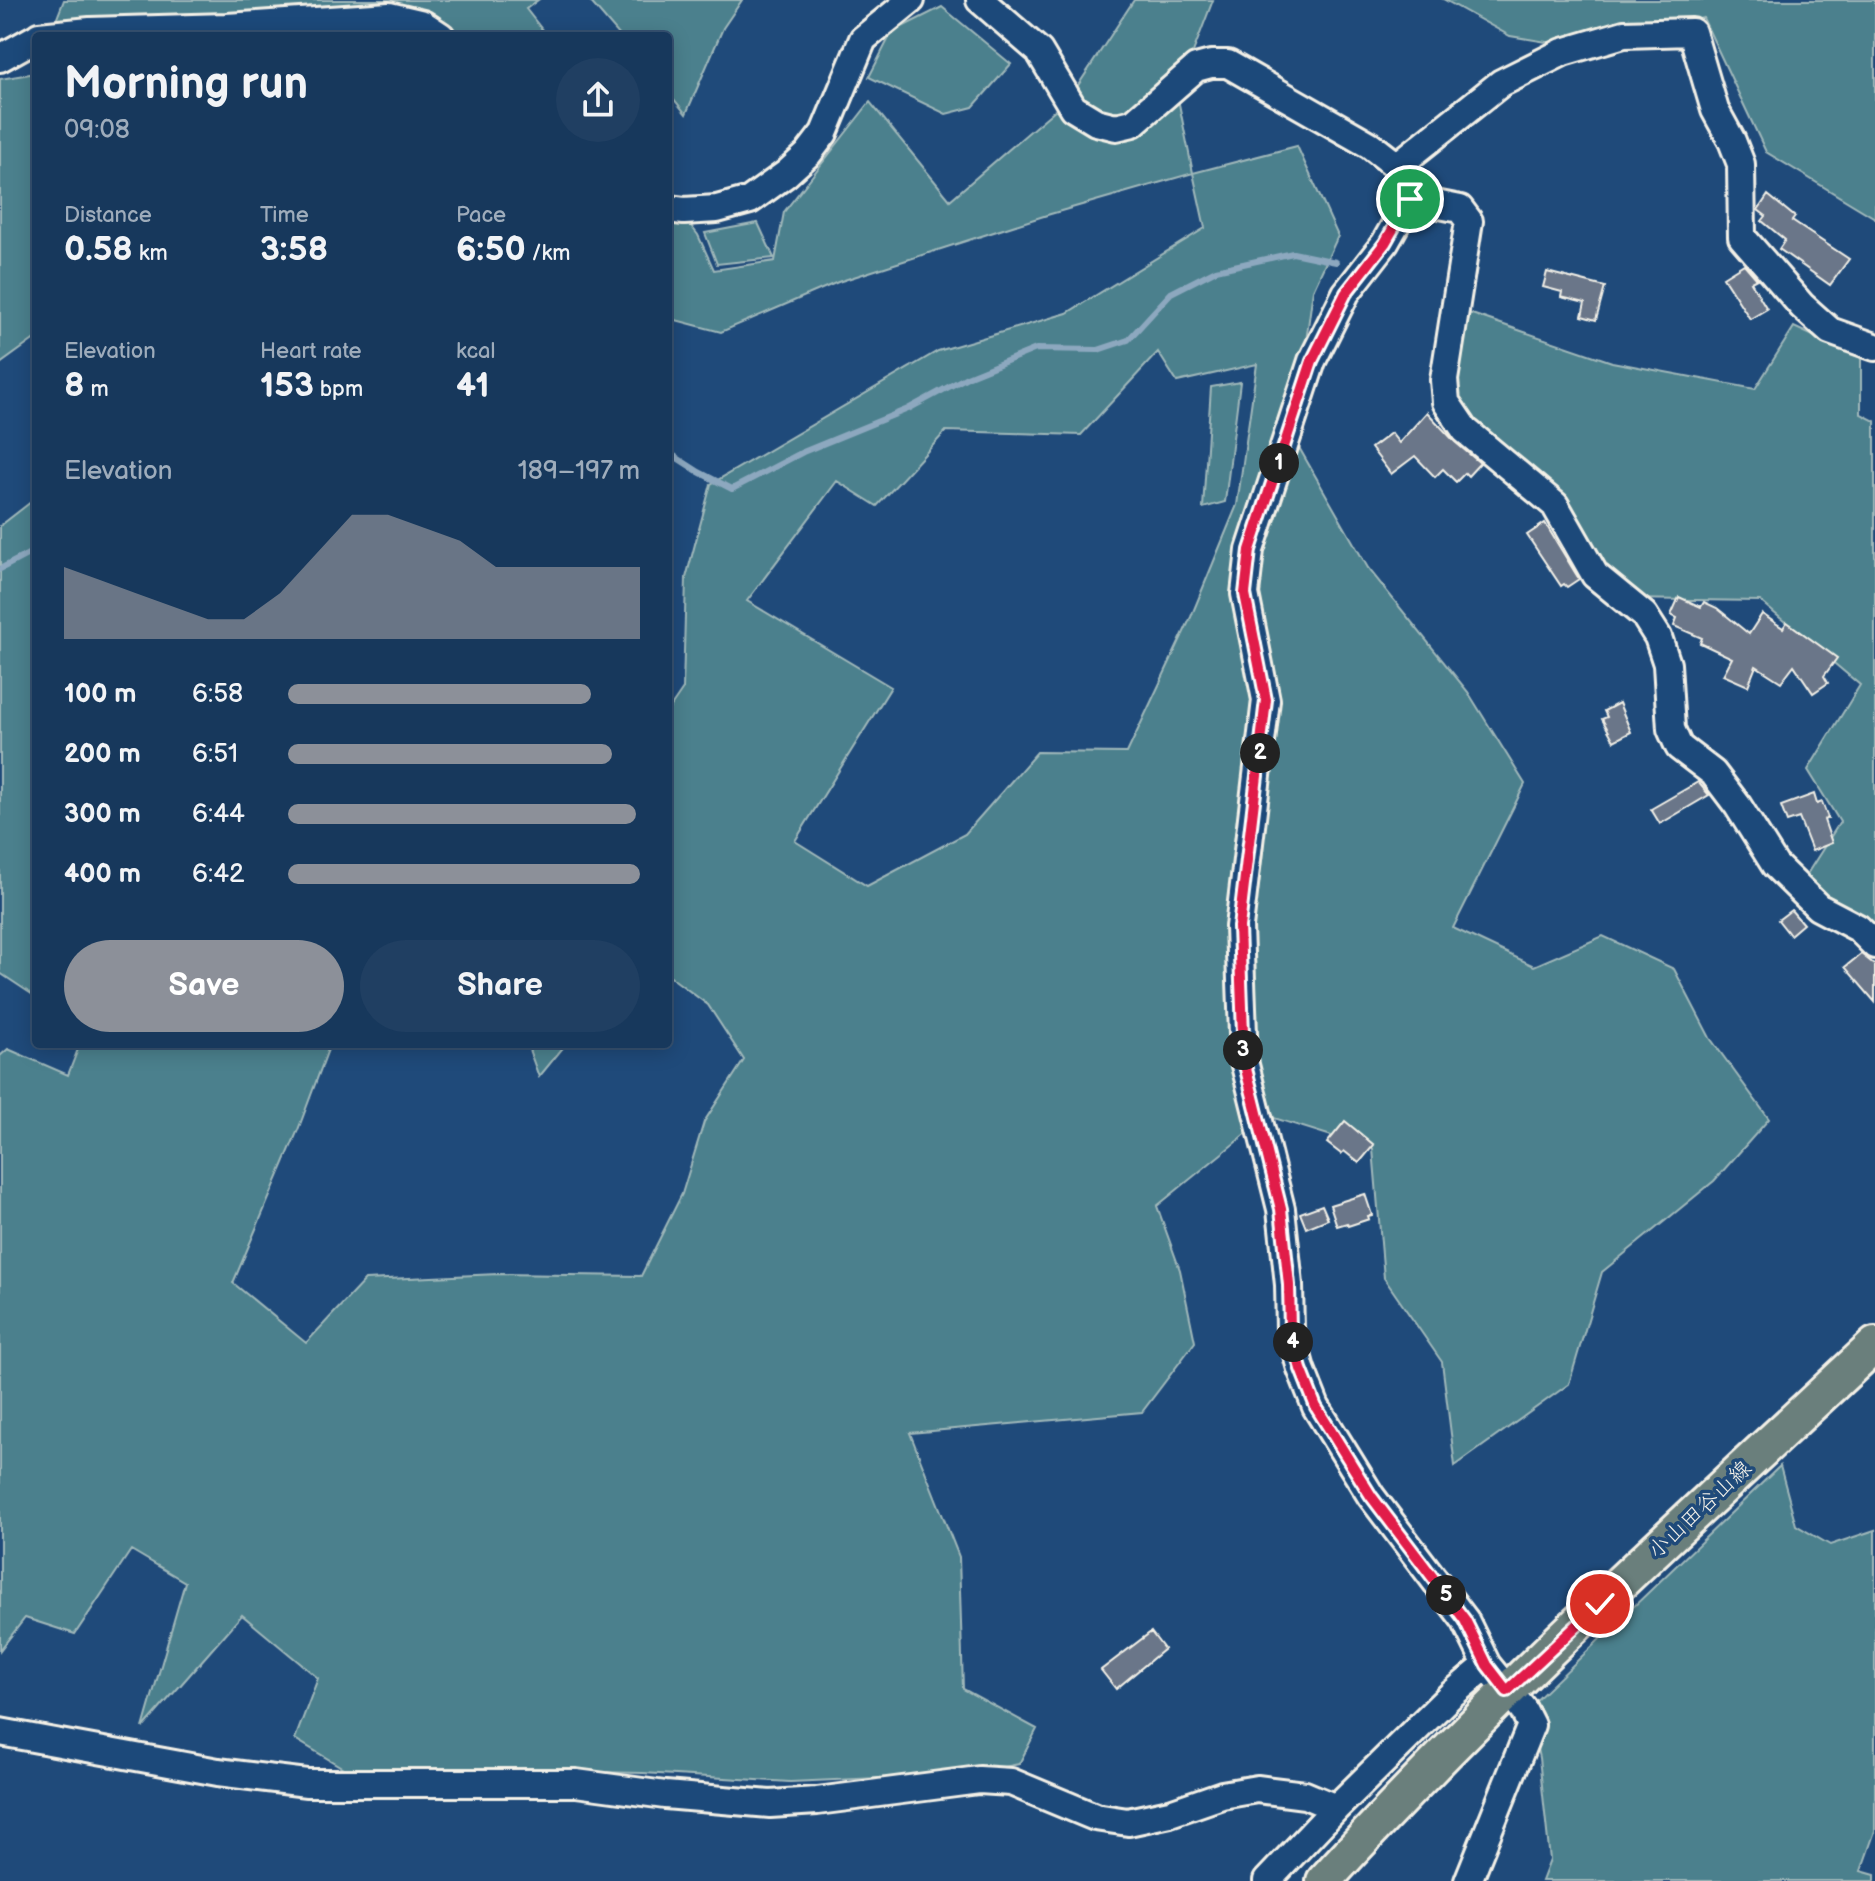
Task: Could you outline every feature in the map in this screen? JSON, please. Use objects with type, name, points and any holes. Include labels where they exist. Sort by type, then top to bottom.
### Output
[{"type":"main road","name":"小山田谷山線","points":[[1324,1881],[1374,1827],[1497,1678],[1875,1345]]},
{"type":"street","points":[[672,210],[717,209],[750,200],[786,174],[808,154],[824,133],[863,39],[911,0]]},
{"type":"street","points":[[980,0],[1039,51],[1073,108],[1096,122],[1116,127],[1133,123],[1196,68],[1228,64],[1370,145],[1397,166],[1410,199]]},
{"type":"street","points":[[81,32],[227,27],[389,16],[423,24],[435,32]]},
{"type":"street","points":[[1397,166],[1501,83],[1563,52],[1624,34],[1692,32],[1715,110],[1741,164],[1742,237],[1802,306],[1830,331],[1875,347]]},
{"type":"street","points":[[0,58],[32,40]]},
{"type":"street","points":[[1410,199],[1460,209],[1469,221],[1444,380],[1446,402],[1465,430],[1555,505],[1595,575],[1644,615],[1658,637],[1667,664],[1671,729],[1679,747],[1713,773],[1775,865],[1818,907],[1858,928],[1875,945]]},
{"type":"street","points":[[1410,199],[1385,243],[1346,293],[1312,361],[1250,550],[1245,594],[1266,700],[1239,927],[1240,987],[1244,1061],[1281,1209],[1290,1330],[1301,1369],[1316,1407],[1342,1452],[1465,1620],[1497,1678],[1523,1709],[1531,1725],[1468,1881]]},
{"type":"street","points":[[1267,1881],[1451,1695],[1497,1678]]},
{"type":"street","points":[[0,1732],[218,1772],[307,1783],[576,1783],[770,1804],[979,1780],[1011,1782],[1095,1817],[1128,1822],[1170,1813],[1222,1795],[1257,1789],[1305,1795],[1336,1808]]},
{"type":"green space","points":[[64,0],[538,0],[526,9],[544,32],[52,32]]},
{"type":"green space","points":[[589,0],[742,0],[723,28],[686,114],[672,97],[672,32],[617,32]]},
{"type":"green space","points":[[1134,0],[1213,0],[1177,94],[1193,173],[1047,215],[838,282],[721,332],[672,319],[672,201],[698,235],[714,270],[775,261],[784,212],[870,102],[950,200],[1071,96]]},
{"type":"green space","points":[[1445,0],[1875,0],[1875,218],[1766,152],[1703,18],[1589,49],[1510,36]]},
{"type":"green space","points":[[942,7],[1011,64],[973,107],[946,114],[869,77],[892,32]]},
{"type":"green space","points":[[32,74],[32,341],[0,364],[0,79]]},
{"type":"green space","points":[[1297,146],[1338,236],[1313,290],[1293,437],[1368,568],[1468,692],[1525,784],[1453,928],[1534,966],[1603,936],[1674,969],[1710,1038],[1769,1119],[1714,1181],[1602,1272],[1569,1384],[1455,1466],[1442,1362],[1384,1278],[1373,1149],[1268,1116],[1157,1206],[1180,1270],[1195,1342],[1142,1412],[910,1433],[959,1557],[963,1689],[1037,1729],[1019,1764],[969,1774],[790,1782],[643,1773],[494,1770],[360,1778],[295,1739],[318,1678],[242,1615],[143,1728],[185,1582],[131,1550],[75,1634],[25,1618],[0,1650],[0,1056],[8,1049],[68,1075],[78,1048],[329,1048],[298,1130],[233,1283],[306,1343],[365,1280],[498,1274],[641,1276],[682,1194],[704,1122],[744,1060],[708,1005],[672,978],[672,705],[683,689],[686,578],[711,484],[938,351],[1067,313],[1205,228],[1193,173]],"holes":[[[1158,352],[1177,382],[1257,364],[1237,505],[1191,617],[1127,753],[1037,752],[965,834],[867,886],[795,841],[891,687],[747,601],[837,481],[877,506],[946,431],[1081,435]]]},
{"type":"green space","points":[[758,223],[774,258],[717,264],[705,233]]},
{"type":"green space","points":[[1463,311],[1612,362],[1755,389],[1794,327],[1861,358],[1861,414],[1875,421],[1875,936],[1800,885],[1840,822],[1808,770],[1860,685],[1760,601],[1624,599],[1436,375]]},
{"type":"green space","points":[[1240,382],[1225,502],[1203,508],[1211,387]]},
{"type":"green space","points":[[32,501],[32,994],[0,973],[0,526]]},
{"type":"green space","points":[[528,1048],[563,1048],[539,1077]]},
{"type":"green space","points":[[1780,1466],[1796,1525],[1830,1545],[1875,1530],[1875,1831],[1861,1871],[1875,1875],[1875,1881],[1542,1881],[1550,1860],[1539,1758],[1528,1708]]},
{"type":"building","points":[[1768,195],[1795,217],[1792,221],[1849,259],[1830,285],[1779,249],[1785,240],[1762,221],[1766,216],[1758,210]]},
{"type":"building","points":[[1744,264],[1757,279],[1751,282],[1767,309],[1750,319],[1723,277]]},
{"type":"building","points":[[1547,272],[1605,287],[1596,320],[1582,316],[1585,303],[1561,297],[1562,292],[1543,287]]},
{"type":"building","points":[[1427,412],[1480,463],[1468,476],[1465,473],[1456,482],[1443,469],[1435,477],[1415,456],[1391,474],[1371,448],[1391,433],[1399,443]]},
{"type":"building","points":[[1545,523],[1579,579],[1567,587],[1564,584],[1561,586],[1527,535]]},
{"type":"building","points":[[1679,597],[1701,607],[1704,602],[1717,608],[1749,634],[1762,614],[1783,628],[1787,622],[1837,658],[1824,676],[1828,683],[1813,693],[1794,665],[1781,682],[1756,666],[1748,686],[1723,675],[1732,658],[1700,643],[1702,638],[1674,626],[1677,618],[1671,615]]},
{"type":"building","points":[[1619,703],[1631,732],[1614,741],[1602,719],[1607,717],[1604,711]]},
{"type":"building","points":[[1698,782],[1709,795],[1660,824],[1651,809]]},
{"type":"building","points":[[1814,794],[1817,804],[1822,802],[1828,818],[1824,820],[1832,843],[1812,851],[1799,818],[1787,822],[1781,806]]},
{"type":"building","points":[[1791,910],[1803,924],[1790,935],[1778,920]]},
{"type":"building","points":[[1861,954],[1875,965],[1875,1002],[1845,967]]},
{"type":"building","points":[[1345,1121],[1374,1145],[1359,1163],[1327,1143]]},
{"type":"building","points":[[1365,1194],[1372,1215],[1368,1216],[1369,1219],[1337,1226],[1330,1205]]},
{"type":"building","points":[[1322,1205],[1328,1219],[1306,1228],[1300,1213]]},
{"type":"building","points":[[1151,1632],[1164,1649],[1116,1689],[1101,1670]]},
{"type":"waterway","points":[[672,455],[732,489],[803,452],[908,409],[967,377],[1036,349],[1098,350],[1128,340],[1171,293],[1216,270],[1293,253],[1336,262]]},
{"type":"waterway","points":[[0,569],[32,552]]},
{"type":"route","points":[[1410,199],[1385,243],[1346,293],[1312,361],[1250,550],[1245,594],[1266,700],[1239,927],[1244,1061],[1281,1209],[1290,1330],[1316,1407],[1342,1452],[1371,1496],[1465,1620],[1487,1665],[1507,1691],[1600,1604]]}]
